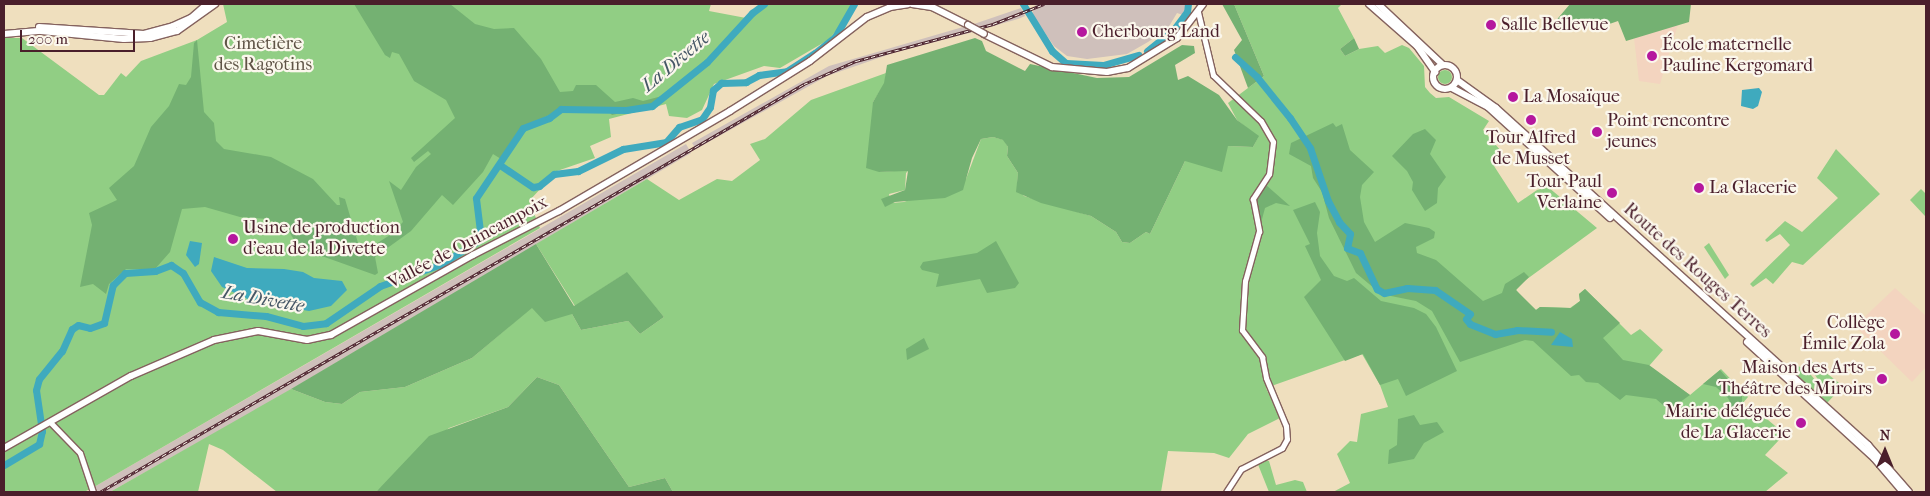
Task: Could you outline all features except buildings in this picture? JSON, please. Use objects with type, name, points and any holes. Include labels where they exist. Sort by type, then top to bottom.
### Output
[{"type":"main road","points":[[4,30],[46,27],[144,34],[173,26],[191,18],[207,4]]},
{"type":"main road","points":[[4,34],[41,31],[124,39],[150,38],[177,31],[215,4]]},
{"type":"main road","points":[[910,4],[941,10],[1046,65],[1070,71],[1107,72],[1128,68],[1153,55],[1177,38],[1204,4]]},
{"type":"main road","name":"Vallée de Quincampoix","points":[[4,448],[152,365],[232,334],[263,331],[306,340],[331,335],[600,188],[787,76],[833,45],[858,24],[886,8],[910,4]]},
{"type":"main road","points":[[1369,4],[1417,46],[1435,72],[1437,86],[1452,88],[1457,80],[1454,69],[1443,66],[1378,4]]},
{"type":"main road","points":[[1435,72],[1443,66]]},
{"type":"main road","name":"Route des Rouges Terres","points":[[1457,80],[1496,108],[1868,445],[1909,492]]},
{"type":"main road","name":"Route des Rouges Terres","points":[[1452,88],[1476,99],[1494,113],[1803,392],[1879,464],[1902,492]]},
{"type":"street","points":[[1198,12],[1213,75],[1261,121],[1273,138],[1266,179],[1253,199],[1259,231],[1244,293],[1242,333],[1262,357],[1266,378],[1286,426],[1285,445],[1241,469],[1226,492]]},
{"type":"street","points":[[50,422],[80,453],[93,492]]},
{"type":"shaded area","points":[[1036,4],[1186,4],[1183,15],[1177,13],[1168,28],[1127,54],[1087,59],[1067,56],[1054,46],[1032,14]]},
{"type":"shaded area","points":[[1021,8],[1025,16],[1018,19],[983,29],[974,24]]},
{"type":"shaded area","name":"École maternelle Pauline Kergomard","points":[[1678,24],[1660,84],[1639,81],[1634,38]]},
{"type":"shaded area","points":[[963,27],[973,32],[896,52],[827,76],[696,149],[692,143],[829,66]]},
{"type":"shaded area","points":[[686,144],[691,153],[263,406],[110,492],[98,492],[94,487]]},
{"type":"shaded area","name":"Collège Émile Zola","points":[[1895,288],[1926,316],[1926,367],[1912,382],[1855,326]]},
{"type":"green space","name":"Cimetière des Ragotins","points":[[223,4],[711,4],[709,11],[746,18],[763,4],[852,5],[847,19],[828,40],[780,68],[764,66],[714,84],[702,110],[687,118],[669,116],[666,104],[609,119],[611,137],[590,146],[595,158],[557,171],[529,201],[540,228],[94,487],[84,492],[4,492],[4,38],[22,38],[99,95],[104,95],[121,73],[126,77],[141,61],[197,40],[227,22]]},
{"type":"green space","points":[[354,4],[450,4],[475,24],[494,29],[514,28],[541,59],[560,92],[573,91],[576,85],[596,85],[615,102],[633,98],[643,101],[666,95],[652,106],[612,115],[607,110],[561,109],[523,128],[504,156],[501,159],[493,154],[483,172],[453,205],[442,195],[411,231],[375,257],[378,273],[375,275],[305,250],[298,246],[288,230],[267,219],[240,217],[205,207],[182,209],[170,252],[155,269],[126,269],[109,284],[106,294],[93,284],[80,287],[92,225],[89,213],[117,200],[109,188],[134,166],[151,127],[169,106],[179,84],[186,85],[191,77],[194,43],[197,40],[204,112],[214,123],[216,141],[224,149],[271,157],[313,179],[337,205],[340,205],[339,197],[345,199],[358,243],[368,249],[390,235],[403,222],[389,181],[401,190],[416,167],[431,154],[428,151],[414,162],[411,158],[455,118],[446,100],[414,81],[399,54],[392,52],[390,58],[385,55]]},
{"type":"green space","points":[[1222,4],[1234,4],[1264,76],[1248,88],[1234,50],[1242,40]]},
{"type":"green space","points":[[1234,4],[1342,4],[1338,8],[1354,38],[1340,49],[1345,56],[1359,49],[1378,46],[1385,53],[1402,45],[1409,48],[1424,66],[1425,87],[1430,93],[1436,98],[1449,97],[1489,121],[1483,130],[1507,158],[1494,166],[1518,203],[1537,190],[1548,187],[1597,228],[1519,285],[1516,290],[1520,295],[1536,310],[1540,307],[1570,308],[1580,301],[1579,294],[1585,289],[1631,335],[1640,329],[1663,350],[1649,366],[1690,395],[1721,369],[1748,397],[1742,404],[1752,412],[1755,409],[1780,430],[1782,437],[1765,455],[1788,473],[1765,492],[1333,492],[1350,483],[1337,454],[1350,441],[1357,442],[1361,414],[1388,407],[1380,385],[1362,354],[1266,388],[1280,418],[1248,434],[1229,458],[1214,453],[1168,451],[1161,492],[673,492],[665,478],[629,487],[559,385],[537,377],[508,407],[449,428],[376,492],[277,492],[223,450],[209,444],[198,492],[110,492],[291,389],[325,402],[342,404],[360,392],[405,387],[472,358],[532,307],[572,314],[581,330],[628,321],[640,334],[664,317],[626,273],[575,306],[536,244],[647,179],[679,200],[717,179],[732,181],[760,160],[750,144],[765,139],[811,100],[886,73],[885,83],[873,102],[879,172],[909,170],[906,173],[905,190],[889,194],[891,203],[904,202],[966,179],[981,139],[993,137],[1004,140],[1008,147],[1007,156],[1018,173],[1017,188],[1024,196],[1091,216],[1116,232],[1122,242],[1130,243],[1146,232],[1150,234],[1185,161],[1228,146],[1253,147],[1258,137],[1237,120],[1228,103],[1264,76]]},
{"type":"green space","points":[[1570,4],[1691,4],[1689,22],[1626,41],[1618,21],[1598,28],[1594,22],[1582,19],[1548,30]]},
{"type":"green space","points":[[975,38],[982,41],[986,51],[1025,71],[1030,64],[1097,78],[1129,77],[1182,45],[1194,46],[1195,53],[1175,65],[1178,80],[1188,76],[1219,95],[1237,120],[1259,136],[1253,147],[1228,146],[1222,172],[1185,161],[1150,234],[1146,232],[1130,243],[1122,242],[1116,232],[1091,216],[1041,203],[1016,192],[1018,173],[1007,156],[1008,147],[1003,140],[993,137],[981,139],[972,158],[963,190],[945,198],[895,202],[885,207],[881,199],[905,190],[908,171],[879,172],[866,168],[873,102],[884,83],[887,65]]},
{"type":"green space","points":[[1354,38],[1359,49],[1345,56],[1340,49]]},
{"type":"green space","points":[[1442,70],[1448,70],[1452,77],[1448,84],[1442,84],[1438,80],[1438,74]]},
{"type":"green space","points":[[1333,123],[1336,127],[1342,124],[1350,150],[1374,172],[1362,185],[1360,197],[1364,222],[1375,242],[1405,223],[1429,228],[1435,232],[1434,238],[1416,247],[1417,253],[1436,260],[1483,301],[1502,293],[1505,284],[1524,272],[1529,277],[1516,290],[1536,310],[1540,307],[1571,308],[1580,301],[1579,294],[1585,289],[1620,323],[1603,338],[1623,360],[1649,365],[1690,395],[1669,410],[1656,399],[1626,395],[1620,400],[1598,383],[1586,382],[1579,375],[1571,376],[1533,341],[1525,340],[1460,362],[1432,311],[1416,301],[1381,294],[1356,273],[1329,218],[1322,192],[1313,178],[1311,166],[1289,154],[1291,143]]},
{"type":"green space","points":[[1425,129],[1436,140],[1430,154],[1446,177],[1438,188],[1437,203],[1425,211],[1412,190],[1413,182],[1407,171],[1392,156],[1413,134]]},
{"type":"green space","points":[[1836,149],[1880,194],[1803,265],[1792,262],[1773,284],[1766,278],[1753,287],[1750,284],[1790,245],[1780,234],[1767,242],[1765,240],[1785,221],[1802,232],[1838,198],[1817,178]]},
{"type":"green space","points":[[1266,185],[1290,206],[1276,203],[1265,208],[1261,223],[1255,202]]},
{"type":"green space","points":[[1921,189],[1926,194],[1925,216],[1910,200]]},
{"type":"green space","points":[[1315,202],[1320,212],[1317,233],[1320,256],[1334,276],[1347,281],[1354,278],[1381,301],[1414,308],[1426,314],[1436,327],[1457,371],[1406,396],[1398,379],[1380,385],[1363,354],[1345,361],[1304,297],[1321,280],[1305,246],[1310,244],[1293,210]]},
{"type":"green space","points":[[996,241],[1019,283],[1015,288],[987,293],[980,279],[936,287],[939,274],[922,270],[920,267],[923,262],[977,253]]},
{"type":"green space","points":[[1709,243],[1729,275],[1725,279],[1704,247]]},
{"type":"green space","points":[[536,244],[574,306],[627,272],[664,317],[640,334],[628,321],[581,330],[572,314],[545,322],[532,308],[472,358],[405,387],[360,392],[342,404],[325,402],[291,389]]},
{"type":"green space","points":[[924,338],[929,349],[907,360],[906,349]]},
{"type":"green space","points":[[1811,361],[1843,386],[1827,403],[1817,395],[1821,384],[1811,369]]},
{"type":"green space","points":[[1795,365],[1806,369],[1816,381],[1813,392],[1789,371]]},
{"type":"green space","points":[[1720,370],[1742,395],[1742,403],[1727,417],[1722,412],[1731,404],[1728,398],[1716,387],[1703,384]]},
{"type":"green space","points":[[537,377],[559,385],[629,487],[665,478],[673,492],[376,492],[429,436],[508,407]]},
{"type":"green space","points":[[1414,415],[1420,425],[1437,422],[1444,432],[1424,443],[1414,459],[1388,464],[1389,450],[1397,445],[1398,419]]},
{"type":"green space","points":[[1262,460],[1269,461],[1276,485],[1295,480],[1303,482],[1307,492],[1269,492],[1257,462]]},
{"type":"water","points":[[1759,88],[1762,92],[1758,106],[1753,109],[1741,106],[1742,90]]},
{"type":"water","points":[[190,241],[202,243],[199,264],[195,267],[186,255]]},
{"type":"water","points":[[214,257],[247,268],[284,269],[303,272],[314,278],[342,281],[347,290],[331,306],[309,311],[252,301],[222,287],[211,271]]},
{"type":"water","points":[[1560,332],[1572,339],[1573,347],[1551,345]]},
{"type":"waterway","name":"La Divette","points":[[4,465],[39,444],[42,431],[36,390],[39,379],[62,351],[72,329],[78,325],[90,328],[104,323],[113,285],[125,273],[155,271],[171,265],[183,273],[200,302],[218,312],[266,316],[303,326],[326,323],[380,286],[441,264],[481,239],[476,198],[523,128],[549,118],[561,109],[626,110],[652,106],[707,62],[752,13],[764,4]]},
{"type":"waterway","name":"La Divette","points":[[500,165],[533,187],[539,186],[554,174],[578,171],[623,149],[666,142],[679,127],[702,119],[710,107],[713,90],[721,83],[746,82],[759,75],[787,71],[815,53],[835,37],[854,4]]},
{"type":"waterway","name":"La Divette","points":[[1023,4],[1052,51],[1066,63],[1103,65],[1139,55]]},
{"type":"waterway","name":"La Divette","points":[[1147,51],[1174,29],[1187,12],[1188,4]]},
{"type":"waterway","points":[[1235,57],[1257,77],[1290,118],[1310,148],[1328,201],[1339,222],[1350,234],[1347,248],[1360,253],[1377,289],[1384,293],[1407,288],[1435,290],[1470,314],[1466,319],[1470,324],[1495,334],[1517,330],[1551,332]]},
{"type":"railway","points":[[100,492],[804,84],[856,61],[993,24],[1044,4]]},
{"type":"place","name":"Salle Bellevue","points":[[1491,25]]},
{"type":"place","name":"Cherbourg Land","points":[[1082,32]]},
{"type":"place","name":"École maternelle Pauline Kergomard","points":[[1652,56]]},
{"type":"place","name":"La Mosaïque","points":[[1513,97]]},
{"type":"place","name":"Tour Alfred de Musset","points":[[1531,120]]},
{"type":"place","name":"Point rencontre jeunes","points":[[1597,132]]},
{"type":"place","name":"La Glacerie","points":[[1699,188]]},
{"type":"place","name":"Tour Paul Verlaine","points":[[1612,193]]},
{"type":"place","name":"Usine de production d'eau de la Divette","points":[[233,239]]},
{"type":"place","name":"Collège Émile Zola","points":[[1895,334]]},
{"type":"place","name":"Maison des Arts - Théâtre des Miroirs","points":[[1882,379]]},
{"type":"place","name":"Mairie déléguée de La Glacerie","points":[[1801,423]]}]
